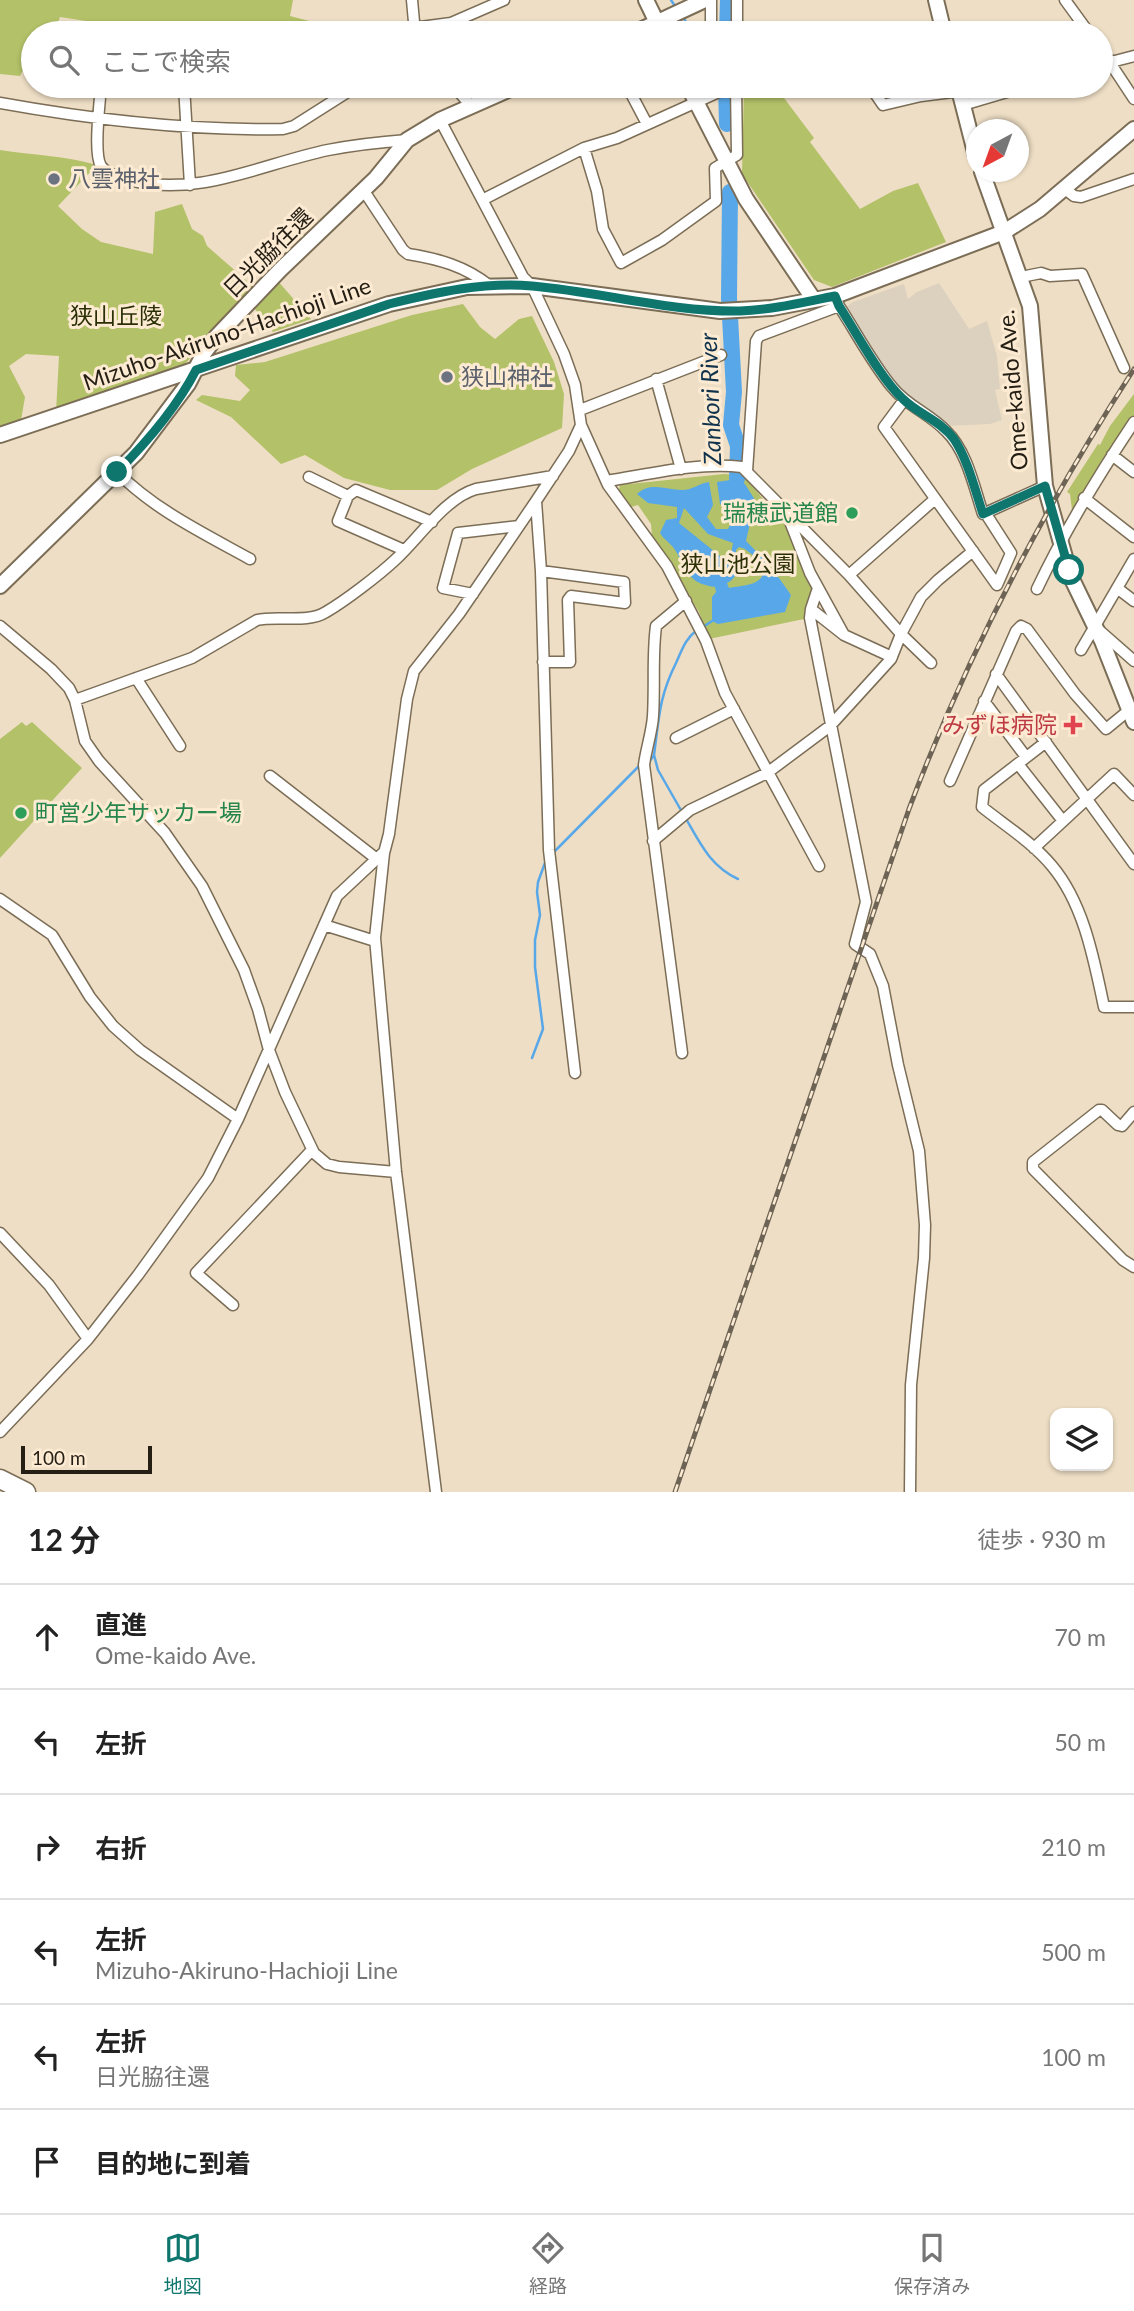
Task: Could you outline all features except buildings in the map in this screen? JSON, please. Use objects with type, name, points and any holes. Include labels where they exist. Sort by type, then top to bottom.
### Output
[{"type":"highway","points":[[0,1479],[26,1492]]},
{"type":"main road","points":[[646,0],[656,21]]},
{"type":"main road","points":[[671,21],[705,0]]},
{"type":"main road","points":[[936,0],[941,21]]},
{"type":"main road","name":"日光脇往還","points":[[0,586],[117,472],[156,428],[188,384],[204,353],[217,336],[363,191],[407,140],[440,120],[489,98]]},
{"type":"main road","points":[[708,98],[725,161],[752,209],[814,300]]},
{"type":"main road","points":[[961,98],[966,119]]},
{"type":"main road","name":"Mizuho-Akiruno-Hachioji Line","points":[[0,435],[389,304],[444,291],[490,286],[532,286],[743,311],[814,300],[837,301],[1004,232],[1040,209],[1134,129]]},
{"type":"main road","name":"Ome-kaido Ave.","points":[[986,182],[1021,277],[1031,320],[1045,486],[1070,575],[1095,626],[1131,716]]},
{"type":"street","points":[[411,21],[412,0]]},
{"type":"street","points":[[456,21],[504,0]]},
{"type":"street","points":[[710,21],[711,0]]},
{"type":"street","points":[[737,0],[737,21]]},
{"type":"street","points":[[1065,0],[1080,21]]},
{"type":"street","points":[[1113,60],[1134,56]]},
{"type":"street","points":[[1113,71],[1134,99]]},
{"type":"street","points":[[100,98],[98,160],[102,168],[116,176],[152,184],[190,185],[224,179],[324,151],[407,140]]},
{"type":"street","points":[[185,98],[190,185]]},
{"type":"street","points":[[0,103],[98,119],[186,128],[263,129],[294,126],[338,98]]},
{"type":"street","points":[[464,98],[471,106]]},
{"type":"street","points":[[633,98],[647,124]]},
{"type":"street","points":[[484,199],[584,148],[617,138],[699,98]]},
{"type":"street","points":[[584,148],[597,191],[603,229],[621,264],[662,240],[716,201],[715,168],[737,155],[734,98]]},
{"type":"street","points":[[878,98],[883,105],[913,98]]},
{"type":"street","points":[[436,1492],[396,1172],[375,941],[381,856],[389,834],[407,699],[414,671],[473,594],[577,438],[581,425],[575,385],[564,354],[532,286],[523,276],[440,120]]},
{"type":"street","points":[[1065,189],[1074,196],[1081,197],[1134,179]]},
{"type":"street","points":[[363,191],[408,254],[457,265],[490,286]]},
{"type":"street","points":[[1021,277],[1041,273],[1050,276],[1082,274],[1124,368]]},
{"type":"street","points":[[745,469],[756,341],[759,336],[837,301],[890,385],[904,400],[944,428],[960,450],[983,514],[986,514],[1011,553],[997,584],[884,427],[904,400]]},
{"type":"street","points":[[580,410],[721,355]]},
{"type":"street","points":[[656,379],[681,469]]},
{"type":"street","points":[[1037,589],[1084,498],[1134,422]]},
{"type":"street","points":[[581,425],[607,481],[661,554],[700,628],[734,709],[819,866]]},
{"type":"street","points":[[1112,455],[1134,472]]},
{"type":"street","points":[[607,481],[725,465],[745,469],[931,663]]},
{"type":"street","points":[[117,472],[151,501],[178,519],[250,559]]},
{"type":"street","points":[[309,477],[348,496]]},
{"type":"street","points":[[75,700],[192,658],[257,620],[269,617],[318,616],[394,561],[456,498],[471,490],[552,477]]},
{"type":"street","points":[[986,514],[1045,486]]},
{"type":"street","points":[[404,550],[338,521],[348,496],[356,490],[432,522]]},
{"type":"street","points":[[1084,498],[1134,537]]},
{"type":"street","points":[[849,575],[936,499]]},
{"type":"street","points":[[536,501],[541,571],[550,854],[575,1073]]},
{"type":"street","points":[[784,507],[818,588],[844,635]]},
{"type":"street","points":[[473,594],[443,588],[458,533],[519,526]]},
{"type":"street","points":[[653,841],[684,814],[767,773],[830,726],[892,657],[901,634],[922,597],[973,551]]},
{"type":"street","points":[[1081,650],[1134,559]]},
{"type":"street","points":[[541,571],[624,582],[625,603],[571,597],[568,600],[570,662],[543,662]]},
{"type":"street","points":[[818,588],[810,609],[830,726],[858,852],[866,902],[855,944],[870,954],[883,986],[919,1152],[925,1225],[911,1385],[910,1492]]},
{"type":"street","points":[[1117,588],[1134,601]]},
{"type":"street","points":[[682,1054],[644,763],[652,720],[656,626],[686,601]]},
{"type":"street","points":[[810,609],[844,635],[892,657]]},
{"type":"street","points":[[0,626],[51,668],[69,688],[75,700],[85,741],[99,761],[165,833],[202,886],[244,970],[269,1051],[312,1150],[327,1164],[396,1172]]},
{"type":"street","points":[[950,781],[1016,631],[1024,626],[1075,694],[1106,729],[1131,716]]},
{"type":"street","points":[[1095,626],[1134,661]]},
{"type":"street","points":[[996,674],[1134,864]]},
{"type":"street","points":[[136,678],[180,746]]},
{"type":"street","points":[[984,701],[1063,821]]},
{"type":"street","points":[[676,738],[734,709]]},
{"type":"street","points":[[1045,742],[984,790],[982,807],[1034,848],[1054,868],[1074,901],[1098,976],[1104,1007],[1134,1007]]},
{"type":"street","points":[[1034,848],[1114,774],[1134,795]]},
{"type":"street","points":[[270,776],[381,856]]},
{"type":"street","points":[[0,1432],[88,1339],[208,1178],[238,1119],[337,896],[381,856]]},
{"type":"street","points":[[0,899],[52,935],[90,997],[113,1026],[140,1050],[238,1119]]},
{"type":"street","points":[[324,925],[375,941]]},
{"type":"street","points":[[1134,1112],[1122,1126],[1099,1110],[1033,1162],[1033,1169],[1071,1209],[1123,1260],[1134,1267]]},
{"type":"street","points":[[233,1305],[196,1273],[312,1150]]},
{"type":"street","points":[[0,1233],[49,1285],[88,1339]]},
{"type":"shaded area","points":[[939,283],[969,329],[987,321],[997,356],[1000,389],[995,390],[1002,420],[990,424],[945,426],[892,383],[845,308],[853,302],[904,284],[908,299]]},
{"type":"green space","points":[[0,0],[293,0],[290,16],[309,21],[86,21],[60,17],[58,21],[21,21],[21,74],[0,74]]},
{"type":"green space","points":[[744,98],[784,98],[814,138],[810,142],[860,209],[893,191],[918,183],[946,242],[832,287],[814,280],[742,174]]},
{"type":"green space","name":"狭山丘陵","points":[[0,150],[97,165],[58,206],[82,229],[101,242],[153,254],[155,212],[182,204],[192,229],[203,236],[207,246],[255,288],[184,365],[56,412],[59,356],[26,354],[9,366],[25,397],[20,426],[0,433]]},
{"type":"green space","points":[[277,280],[311,319],[273,332],[251,304]]},
{"type":"green space","points":[[463,304],[480,327],[495,339],[519,319],[532,316],[554,362],[564,394],[562,428],[472,469],[437,490],[390,490],[344,478],[305,455],[281,464],[231,417],[196,400],[202,395],[240,401],[250,390],[235,376],[236,365],[265,362],[412,315]]},
{"type":"green space","points":[[1134,394],[1134,415],[1072,510],[1070,494],[1067,492]]},
{"type":"green space","name":"狭山池公園","points":[[724,474],[743,475],[790,531],[814,591],[804,619],[709,639],[699,612],[652,536],[651,524],[638,505],[631,507],[618,493],[620,485]]},
{"type":"green space","name":"町営少年サッカー場","points":[[22,722],[26,726],[32,722],[82,768],[0,858],[0,739]]},
{"type":"water","points":[[737,479],[745,484],[755,500],[746,541],[767,562],[769,570],[779,578],[791,595],[785,612],[718,624],[712,621],[712,597],[716,592],[715,587],[693,579],[660,533],[666,520],[677,518],[677,507],[648,503],[637,494],[647,488],[686,490],[709,482],[713,505],[707,517],[716,529],[728,529],[730,518],[720,504],[717,482]],"holes":[[[684,508],[708,534],[733,543],[730,559],[725,560],[679,523]],[[739,547],[764,564],[764,571],[762,577],[754,583],[729,588],[727,583],[736,573],[736,550]]]},
{"type":"waterway","points":[[671,0],[675,6]]},
{"type":"waterway","name":"Zanbori River","points":[[727,21],[728,0]]},
{"type":"waterway","name":"Zanbori River","points":[[726,98],[727,124]]},
{"type":"waterway","name":"Zanbori River","points":[[730,192],[729,298],[734,392],[731,425],[738,446],[737,479]]},
{"type":"waterway","points":[[703,627],[712,621]]},
{"type":"waterway","points":[[649,762],[654,755],[660,708],[670,675],[684,645],[697,630]]},
{"type":"waterway","points":[[654,755],[658,770],[682,812]]},
{"type":"waterway","points":[[553,853],[639,766]]},
{"type":"waterway","points":[[685,817],[713,861],[738,879]]},
{"type":"waterway","points":[[532,1058],[543,1029],[535,967],[535,940],[540,915],[538,882],[546,860]]},
{"type":"railway","points":[[675,1492],[909,809],[932,751],[982,638],[1039,528],[1134,369]]},
{"type":"place","name":"八雲神社","points":[[54,179]]},
{"type":"place","name":"狭山神社","points":[[447,377]]},
{"type":"place","name":"瑞穂武道館","points":[[852,513]]},
{"type":"place","name":"みずほ病院","points":[[1073,725]]},
{"type":"place","name":"町営少年サッカー場","points":[[21,813]]},
{"type":"route","points":[[117,472],[156,428],[196,370],[316,328],[417,297],[467,287],[532,286],[678,307],[743,311],[835,296],[890,385],[904,400],[944,428],[953,438],[960,450],[983,514],[1045,486],[1069,570]]}]
